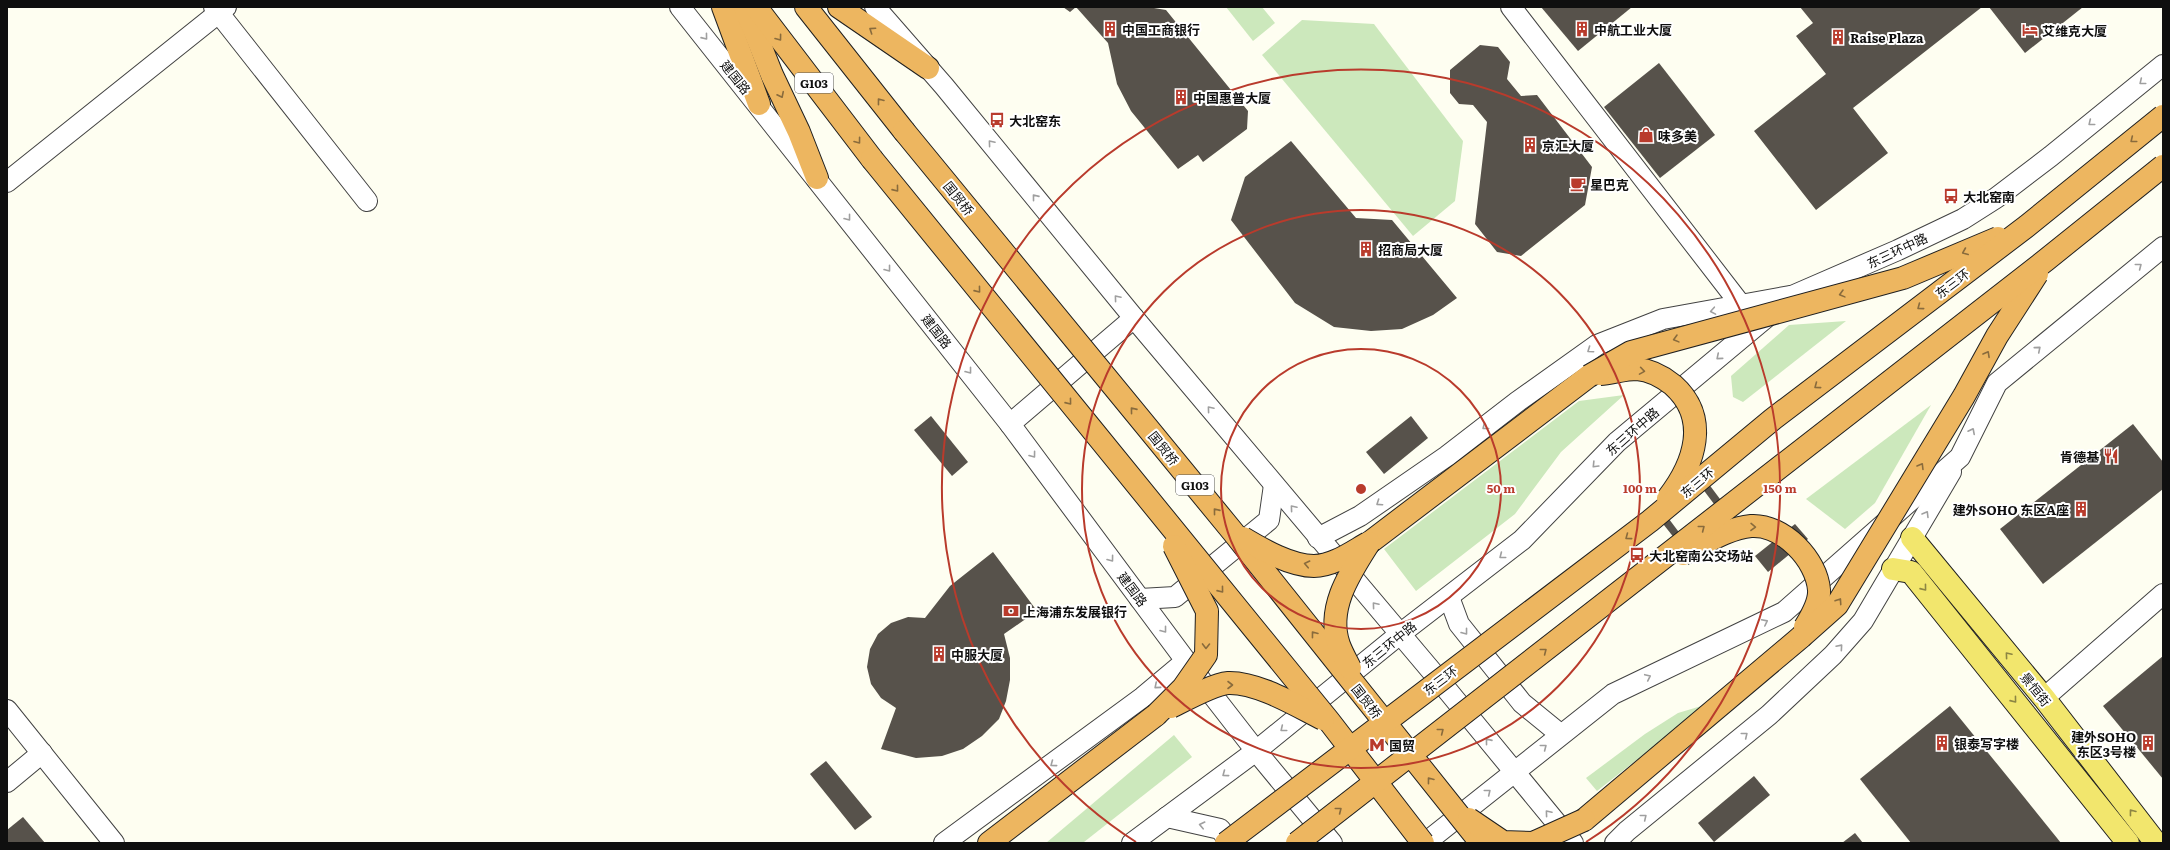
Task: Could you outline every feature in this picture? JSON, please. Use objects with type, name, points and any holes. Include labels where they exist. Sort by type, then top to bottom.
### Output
[{"type":"highway","points":[[723,7],[759,104]]},
{"type":"highway","points":[[745,7],[772,76],[799,132],[817,178]]},
{"type":"highway","name":"G103","points":[[756,7],[872,159],[1154,508],[1329,721],[1424,843]]},
{"type":"highway","name":"国贸桥","points":[[806,7],[904,131],[1233,532],[1481,843]]},
{"type":"highway","points":[[839,7],[928,68]]},
{"type":"highway","name":"东三环","points":[[1226,843],[1650,520],[1773,419],[2027,226],[2163,116]]},
{"type":"highway","points":[[1297,843],[2046,260],[2163,166]]},
{"type":"highway","points":[[1233,532],[1270,554],[1288,560],[1314,566],[1331,562],[1369,543],[1589,376],[1631,352],[1903,278],[2027,226]]},
{"type":"highway","points":[[1444,797],[1478,826],[1503,842],[1533,843],[1584,820],[1837,605],[1964,396],[1997,336],[2046,260]]},
{"type":"highway","points":[[1589,376],[1637,369],[1653,373],[1667,380],[1684,395],[1692,409],[1696,428],[1694,445],[1686,470],[1673,491],[1650,520]]},
{"type":"highway","points":[[989,843],[1156,715],[1183,688],[1206,655],[1207,611],[1154,508]]},
{"type":"highway","points":[[1641,575],[1738,529],[1752,526],[1776,530],[1794,544],[1815,571],[1820,591],[1816,606],[1800,637]]},
{"type":"highway","points":[[1362,694],[1339,644],[1335,619],[1341,593],[1369,543]]},
{"type":"highway","points":[[1156,715],[1194,695],[1228,683],[1251,686],[1279,697],[1329,721]]},
{"type":"highway","points":[[1405,820],[1417,843]]},
{"type":"highway","points":[[1572,843],[1584,820]]},
{"type":"main road","name":"景恒街","points":[[1912,538],[2044,698],[2156,843]]},
{"type":"main road","name":"景恒街","points":[[1893,569],[1911,572],[2128,843]]},
{"type":"street","name":"建国路","points":[[680,7],[759,104],[1010,424],[1186,661],[1256,751],[1332,843]]},
{"type":"street","points":[[875,7],[928,68],[1134,318],[1400,634],[1572,843]]},
{"type":"street","points":[[1511,7],[1742,305]]},
{"type":"street","points":[[7,182],[219,9],[367,201]]},
{"type":"street","name":"东三环中路","points":[[1132,843],[1256,751],[1400,634],[1522,540],[1617,442],[1792,296],[1898,250],[1970,215],[1996,198],[2051,156],[2163,65]]},
{"type":"street","points":[[1615,843],[1627,831],[1769,715],[1833,655],[1863,621],[1960,457],[1997,383],[2163,247]]},
{"type":"street","points":[[1318,538],[1360,516],[1447,456],[1516,402],[1597,345],[1663,320],[1792,296]]},
{"type":"street","points":[[1010,424],[1134,318]]},
{"type":"street","points":[[1424,843],[1513,771],[1613,694],[1784,612],[1960,457]]},
{"type":"street","points":[[1140,599],[1175,597],[1269,520],[1274,485]]},
{"type":"street","points":[[2044,698],[2163,594]]},
{"type":"street","points":[[1449,597],[1459,624],[1522,703],[1560,734]]},
{"type":"street","points":[[944,843],[1144,697],[1186,661]]},
{"type":"street","points":[[7,710],[114,843]]},
{"type":"street","points":[[7,782],[42,753]]},
{"type":"street","points":[[1167,817],[1220,829],[1231,843]]},
{"type":"green space","points":[[1226,7],[1262,7],[1275,23],[1253,41]]},
{"type":"green space","points":[[1302,20],[1374,24],[1463,141],[1455,201],[1413,236],[1262,55]]},
{"type":"green space","points":[[1846,321],[1743,402],[1733,397],[1731,376],[1789,325]]},
{"type":"green space","points":[[1624,395],[1561,452],[1515,514],[1416,591],[1384,549],[1579,401]]},
{"type":"green space","points":[[1931,405],[1875,503],[1845,529],[1806,499]]},
{"type":"green space","points":[[1708,704],[1597,791],[1586,778],[1645,734],[1678,713]]},
{"type":"green space","points":[[1174,735],[1192,757],[1084,842],[1046,843]]},
{"type":"building","points":[[1063,7],[1076,7],[1070,12]]},
{"type":"building","name":"中国惠普大厦","points":[[1076,7],[1148,7],[1166,10],[1248,111],[1247,129],[1203,162],[1198,155],[1178,169],[1131,111],[1117,84],[1108,43]]},
{"type":"building","name":"中航工业大厦","points":[[1541,7],[1632,7],[1578,51]]},
{"type":"building","points":[[1800,7],[1982,7],[1853,108],[1888,153],[1816,210],[1754,131],[1826,74],[1796,36],[1813,23]]},
{"type":"building","name":"艾维克大厦","points":[[1989,7],[2083,7],[2025,53]]},
{"type":"building","name":"京汇大厦","points":[[1480,45],[1498,47],[1510,62],[1507,79],[1521,96],[1537,95],[1592,167],[1585,205],[1521,256],[1497,252],[1475,224],[1487,122],[1473,105],[1459,104],[1450,93],[1450,70]]},
{"type":"building","points":[[1659,63],[1715,135],[1660,178],[1604,107]]},
{"type":"building","points":[[1291,141],[1356,218],[1392,220],[1457,298],[1433,315],[1402,329],[1371,331],[1334,327],[1295,303],[1231,220],[1245,177]]},
{"type":"building","points":[[931,416],[968,462],[952,476],[914,430]]},
{"type":"building","points":[[1411,416],[1428,438],[1384,474],[1366,452]]},
{"type":"building","name":"建外SOHO 东区A座","points":[[2133,424],[2163,462],[2163,489],[2043,584],[2000,529]]},
{"type":"building","points":[[1708,483],[1723,503],[1717,508],[1702,488]]},
{"type":"building","points":[[1666,515],[1681,535],[1675,539],[1660,520]]},
{"type":"building","points":[[1795,524],[1808,539],[1768,572],[1755,556]]},
{"type":"building","name":"中服大厦","points":[[993,552],[1037,611],[1004,634],[1010,658],[1010,680],[1006,701],[999,719],[982,736],[963,749],[942,756],[916,758],[881,749],[896,708],[881,698],[871,684],[867,667],[870,649],[878,634],[891,623],[908,617],[925,618],[950,586]]},
{"type":"building","name":"建外SOHO 东区3号楼","points":[[2163,656],[2163,779],[2103,706]]},
{"type":"building","name":"银泰写字楼","points":[[1950,706],[2061,843],[1911,843],[1860,779]]},
{"type":"building","points":[[826,761],[872,817],[855,830],[810,774]]},
{"type":"building","points":[[1754,776],[1770,795],[1714,842],[1698,823]]},
{"type":"building","points":[[23,817],[45,843],[7,843],[7,830]]},
{"type":"building","points":[[1855,833],[1863,843],[1842,843]]},
{"type":"place","name":"中国工商银行","points":[[1110,29]]},
{"type":"place","name":"中航工业大厦","points":[[1582,29]]},
{"type":"place","name":"艾维克大厦","points":[[2030,30]]},
{"type":"place","name":"Raise Plaza","points":[[1838,37]]},
{"type":"place","name":"中国惠普大厦","points":[[1181,97]]},
{"type":"place","name":"大北窑东","points":[[997,120]]},
{"type":"place","name":"味多美","points":[[1646,135]]},
{"type":"place","name":"京汇大厦","points":[[1530,145]]},
{"type":"place","name":"星巴克","points":[[1578,184]]},
{"type":"place","name":"大北窑南","points":[[1951,196]]},
{"type":"place","name":"招商局大厦","points":[[1366,249]]},
{"type":"place","name":"肯德基","points":[[2111,456]]},
{"type":"place","name":"建外SOHO 东区A座","points":[[2081,509]]},
{"type":"place","name":"大北窑南公交场站","points":[[1637,555]]},
{"type":"place","name":"上海浦东发展银行","points":[[1011,611]]},
{"type":"place","name":"中服大厦","points":[[939,654]]},
{"type":"place","name":"银泰写字楼","points":[[1942,743]]},
{"type":"place","name":"建外SOHO 东区3号楼","points":[[2148,743]]},
{"type":"place","name":"国贸","points":[[1377,745]]}]
